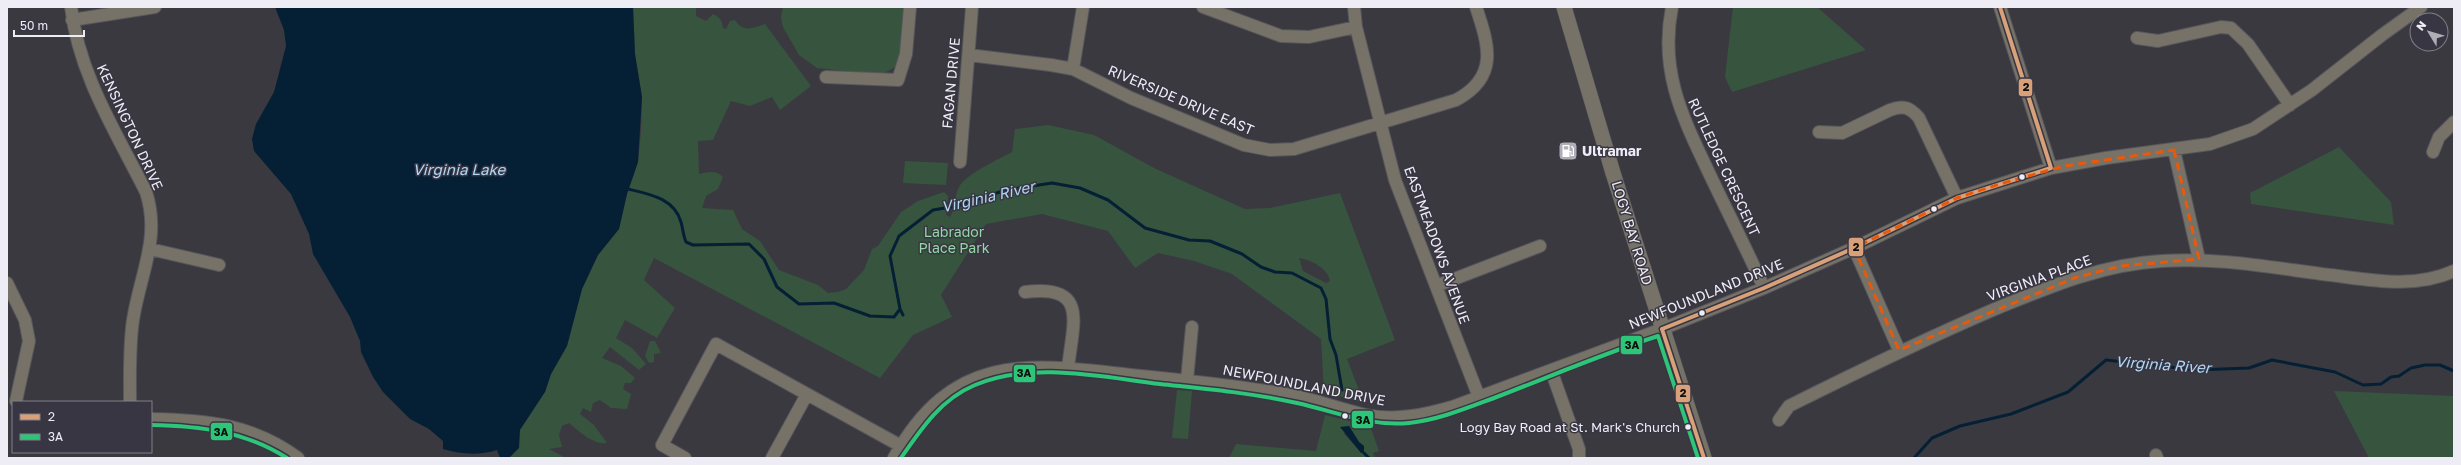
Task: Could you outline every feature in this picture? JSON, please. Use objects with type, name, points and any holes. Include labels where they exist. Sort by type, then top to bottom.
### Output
[{"type":"main road","name":"LOGY BAY ROAD","points":[[1564,7],[1662,329],[1704,458]]},
{"type":"street","name":"KENSINGTON DRIVE","points":[[71,7],[78,49],[85,69],[146,192],[151,208],[153,227],[150,249],[133,319],[130,401]]},
{"type":"street","points":[[72,20],[155,7]]},
{"type":"street","points":[[826,77],[898,80],[906,54],[910,7]]},
{"type":"street","name":"FAGAN DRIVE","points":[[960,162],[972,7]]},
{"type":"street","points":[[1072,69],[1083,7]]},
{"type":"street","points":[[1203,7],[1281,36],[1310,36],[1356,26]]},
{"type":"street","name":"EASTMEADOWS AVENUE","points":[[1354,7],[1356,26],[1396,180],[1479,397]]},
{"type":"street","name":"RIVERSIDE DRIVE EAST","points":[[969,55],[1051,64],[1072,69],[1175,117],[1244,145],[1260,148],[1294,149],[1456,100],[1468,94],[1480,82],[1487,65],[1488,49],[1476,7]]},
{"type":"street","name":"RUTLEDGE CRESCENT","points":[[1672,7],[1668,28],[1668,55],[1677,103],[1764,288]]},
{"type":"street","points":[[2000,7],[2051,168]]},
{"type":"street","name":"NEWFOUNDLAND DRIVE","points":[[894,458],[920,418],[937,401],[950,391],[977,378],[1020,367],[1068,368],[1187,380],[1265,390],[1314,400],[1367,415],[1388,417],[1429,413],[1479,397],[1662,329],[1764,288],[1854,248],[1956,198],[2051,168],[2119,156],[2174,150],[2210,144],[2253,129],[2290,105],[2421,7]]},
{"type":"street","points":[[2137,38],[2158,41],[2221,26],[2231,28],[2248,44],[2290,105]]},
{"type":"street","points":[[1819,132],[1842,133],[1898,107],[1910,109],[1919,118],[1956,198]]},
{"type":"street","points":[[2433,152],[2439,137],[2454,122]]},
{"type":"street","points":[[2174,150],[2199,259]]},
{"type":"street","points":[[1436,286],[1540,246]]},
{"type":"street","points":[[1854,248],[1899,350]]},
{"type":"street","points":[[150,249],[218,265]]},
{"type":"street","name":"VIRGINIA PLACE","points":[[1779,420],[1789,406],[1899,350],[2077,277],[2128,265],[2199,259],[2391,282],[2429,279],[2454,271]]},
{"type":"street","points":[[7,283],[24,320],[29,341],[14,400]]},
{"type":"street","points":[[1025,292],[1046,289],[1065,295],[1072,307],[1073,323],[1068,368]]},
{"type":"street","points":[[1187,380],[1192,327]]},
{"type":"street","points":[[685,458],[662,445],[716,344],[806,396],[901,446]]},
{"type":"street","points":[[1551,370],[1579,449],[1580,458]]},
{"type":"street","points":[[772,458],[806,396]]},
{"type":"street","points":[[152,419],[214,422],[234,426],[274,443],[298,458]]},
{"type":"highlighted area","points":[[2174,150],[2199,259],[2121,266],[2077,277],[1899,350],[1854,248],[1957,198],[2000,184],[2064,166]]},
{"type":"green space","name":"Labrador Place Park","points":[[633,7],[696,7],[696,16],[706,21],[713,14],[719,18],[723,28],[726,29],[730,21],[735,20],[741,27],[745,28],[752,28],[765,24],[811,86],[780,110],[772,97],[750,106],[731,101],[713,140],[698,141],[699,174],[715,172],[723,177],[718,189],[706,196],[702,208],[733,210],[742,229],[760,241],[779,270],[818,285],[828,293],[846,289],[864,270],[872,249],[878,246],[901,212],[918,201],[944,192],[948,196],[946,215],[950,217],[957,191],[963,182],[983,167],[1012,152],[1015,129],[1048,125],[1094,135],[1156,169],[1245,209],[1270,208],[1340,193],[1395,340],[1347,359],[1364,403],[1324,392],[1321,339],[1232,274],[1194,261],[1158,253],[1135,268],[1108,231],[1042,214],[986,224],[941,295],[952,317],[913,335],[880,378],[654,258],[644,280],[675,308],[657,338],[625,320],[616,338],[632,348],[646,364],[639,370],[610,347],[602,358],[621,366],[635,378],[631,383],[625,383],[623,389],[631,394],[627,409],[611,408],[600,400],[593,403],[591,412],[583,408],[580,414],[594,425],[607,443],[591,440],[569,423],[562,426],[559,435],[562,447],[549,449],[566,458],[509,458],[512,454],[491,431],[545,392],[551,374],[567,346],[582,289],[598,255],[619,229],[627,194],[638,162],[641,132],[642,97],[635,54]],"holes":[[[1299,258],[1318,265],[1326,272],[1330,281],[1326,283],[1303,271]]]},
{"type":"green space","points":[[783,7],[905,7],[899,59],[895,67],[881,75],[817,68],[799,55],[783,27],[781,18]]},
{"type":"green space","points":[[1733,7],[1817,7],[1866,50],[1732,92],[1725,77]]},
{"type":"green space","points":[[2339,147],[2391,202],[2394,225],[2251,204],[2250,193]]},
{"type":"green space","points":[[905,161],[948,163],[946,185],[903,183]]},
{"type":"green space","points":[[650,341],[655,341],[661,353],[654,354],[654,362],[649,363],[645,356]]},
{"type":"green space","points":[[1177,390],[1192,391],[1188,439],[1172,438]]},
{"type":"green space","points":[[2334,391],[2454,396],[2454,458],[2369,458]]},
{"type":"green space","points":[[1325,415],[1370,426],[1379,451],[1373,453],[1375,458],[1229,458],[1236,444],[1316,451]],"holes":[[[1349,426],[1359,442],[1364,446],[1357,448],[1344,434]]]},
{"type":"water","name":"Virginia Lake","points":[[275,7],[633,7],[635,54],[642,97],[638,162],[627,194],[619,229],[598,255],[582,289],[567,346],[551,374],[545,392],[520,430],[519,448],[509,458],[500,458],[497,450],[470,454],[443,449],[443,441],[429,429],[410,419],[383,392],[373,377],[361,352],[360,341],[350,317],[313,254],[309,234],[291,194],[254,151],[252,139],[256,124],[274,92],[286,46],[284,30]]},
{"type":"water","points":[[1349,426],[1359,442],[1364,446],[1364,453],[1361,453],[1340,427]]},
{"type":"waterway","name":"Virginia River","points":[[628,189],[660,198],[673,207],[681,222],[686,242],[693,245],[749,244],[764,259],[777,287],[799,304],[834,303],[870,316],[894,317],[900,309],[890,256],[899,236],[933,210],[957,206],[1006,190],[1052,183],[1080,188],[1108,200],[1145,228],[1189,240],[1210,241],[1242,254],[1261,267],[1275,272],[1292,273],[1321,288],[1326,299],[1330,339],[1336,355],[1342,390]]},
{"type":"waterway","name":"Virginia River","points":[[900,309],[903,315]]},
{"type":"waterway","name":"Virginia River","points":[[1914,458],[1932,438],[1960,426],[2011,414],[2068,392],[2106,360],[2196,370],[2249,368],[2272,360],[2335,372],[2363,385],[2381,384],[2391,377],[2399,376],[2411,368],[2425,365],[2440,365],[2454,371]]},
{"type":"waterway","name":"Virginia River","points":[[1364,453],[1369,458]]},
{"type":"transit line","name":"2","points":[[2000,7],[2051,168]]},
{"type":"transit line","name":"2","points":[[1662,329],[1764,288],[1854,248],[1957,198],[2051,168]]},
{"type":"transit line","name":"2","points":[[1662,329],[1704,458]]},
{"type":"transit line","name":"3A","points":[[901,458],[924,426],[952,398],[975,385],[997,378],[1019,374],[1043,372],[1091,375],[1229,392],[1297,403],[1366,421],[1395,424],[1431,419],[1463,410],[1596,358],[1658,336],[1698,458]]},
{"type":"transit line","name":"3A","points":[[152,425],[204,429],[238,436],[271,449],[287,458]]},
{"type":"place","name":"Ultramar","points":[[1568,151]]},
{"type":"place","name":"Logy Bay Road at St. Mark's Church","points":[[1688,427]]}]
